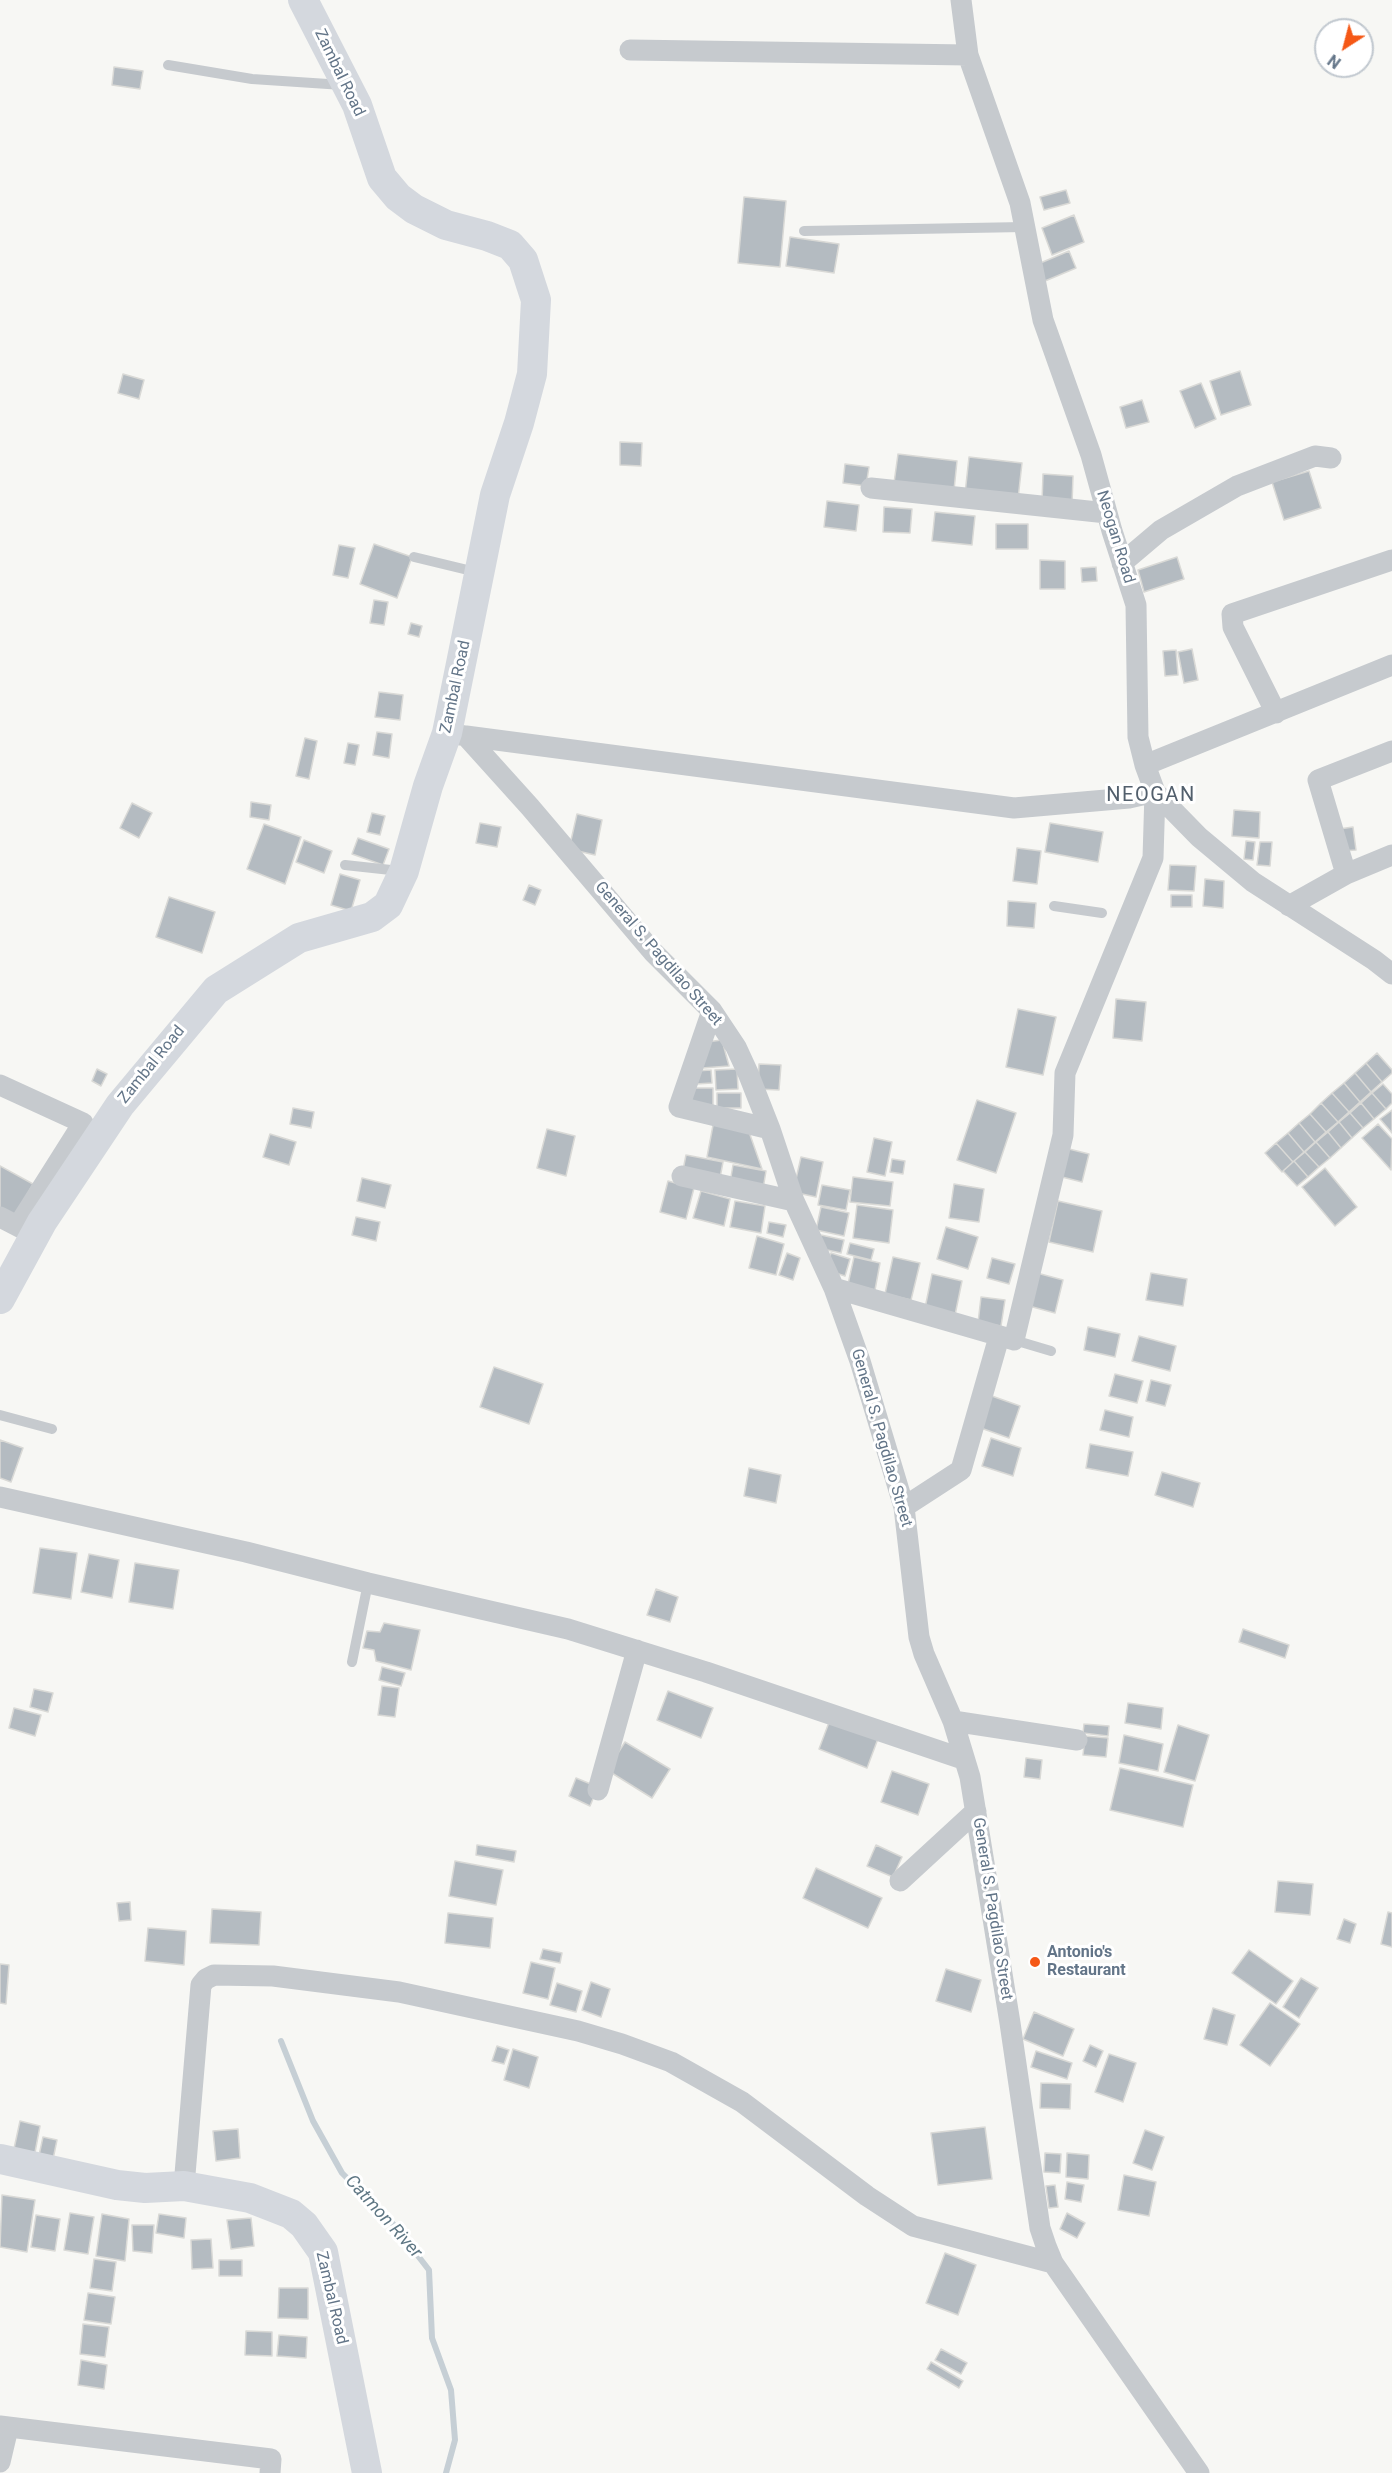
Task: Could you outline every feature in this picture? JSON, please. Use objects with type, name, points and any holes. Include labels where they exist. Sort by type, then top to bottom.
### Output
[{"type":"street","name":"Zambal Road","points":[[0,1299],[18,1226],[216,990],[299,938],[372,917],[388,905],[404,871],[428,786],[456,735],[479,572],[495,495],[519,423],[532,374],[536,300],[523,260],[510,245],[446,225],[414,209],[398,198],[382,178],[357,105],[303,0]]},
{"type":"street","name":"Neogan Road","points":[[961,0],[968,55],[1020,203],[1043,320],[1091,454],[1136,604],[1138,737],[1155,792],[1222,858],[1289,906],[1392,974]]},
{"type":"street","points":[[630,50],[968,55]]},
{"type":"street","points":[[1122,563],[1161,530],[1238,486],[1315,456],[1331,458]]},
{"type":"street","points":[[871,488],[1107,513]]},
{"type":"street","points":[[1276,713],[1233,627],[1232,614],[1392,560]]},
{"type":"street","points":[[1145,765],[1392,665]]},
{"type":"street","points":[[456,735],[1014,808],[1129,798],[1155,792],[1153,858],[1065,1073],[1063,1135],[1007,1339],[961,1470],[904,1508]]},
{"type":"street","name":"General S. Pagdilao Street","points":[[456,735],[530,807],[653,952],[712,1011],[736,1047],[770,1129],[794,1202],[834,1288],[860,1361],[904,1508],[919,1637],[953,1721],[970,1778],[1040,2228],[1053,2263],[1199,2473]]},
{"type":"street","points":[[1346,874],[1318,780],[1392,751]]},
{"type":"street","points":[[1289,906],[1346,874],[1392,855]]},
{"type":"street","points":[[712,1011],[679,1107],[770,1129]]},
{"type":"street","points":[[0,1085],[83,1122],[18,1226]]},
{"type":"street","points":[[682,1176],[794,1202]]},
{"type":"street","points":[[834,1288],[1007,1339]]},
{"type":"street","points":[[0,1497],[246,1552],[568,1629],[963,1759]]},
{"type":"street","points":[[598,1790],[637,1650]]},
{"type":"street","points":[[953,1721],[1077,1740]]},
{"type":"street","points":[[900,1881],[976,1811]]},
{"type":"street","points":[[184,2186],[201,1985],[214,1975],[285,1977],[399,1992],[578,2031],[661,2058],[705,2079],[742,2102],[889,2213],[913,2226],[1053,2263]]},
{"type":"street","name":"Zambal Road","points":[[0,2159],[117,2185],[145,2188],[184,2186],[250,2198],[291,2214],[315,2238],[323,2252],[367,2473]]},
{"type":"street","points":[[0,2462],[4,2427],[271,2459],[270,2473]]},
{"type":"lane","points":[[168,65],[252,79],[347,85]]},
{"type":"lane","points":[[804,231],[1024,227]]},
{"type":"lane","points":[[414,557],[479,572]]},
{"type":"lane","points":[[345,865],[404,871]]},
{"type":"lane","points":[[1054,906],[1102,913]]},
{"type":"lane","points":[[1007,1339],[1051,1351]]},
{"type":"lane","points":[[0,1415],[52,1429]]},
{"type":"lane","points":[[352,1662],[368,1583]]},
{"type":"building","points":[[114,67],[143,71],[140,89],[112,85]]},
{"type":"building","points":[[1066,190],[1070,203],[1044,210],[1040,197]]},
{"type":"building","points":[[744,197],[786,201],[780,267],[738,263]]},
{"type":"building","points":[[1074,215],[1084,242],[1052,255],[1042,228]]},
{"type":"building","points":[[790,237],[839,244],[834,273],[786,266]]},
{"type":"building","points":[[1069,251],[1076,268],[1045,281],[1038,264]]},
{"type":"building","points":[[1240,371],[1251,405],[1221,415],[1210,381]]},
{"type":"building","points":[[123,374],[144,380],[139,399],[118,393]]},
{"type":"building","points":[[1201,383],[1216,419],[1195,428],[1180,391]]},
{"type":"building","points":[[1142,400],[1149,422],[1126,428],[1120,407]]},
{"type":"building","points":[[620,442],[642,443],[641,466],[620,465]]},
{"type":"building","points":[[898,454],[957,461],[954,490],[894,483]]},
{"type":"building","points":[[969,457],[1022,463],[1018,499],[965,494]]},
{"type":"building","points":[[845,464],[869,467],[866,486],[843,483]]},
{"type":"building","points":[[1309,471],[1321,508],[1284,520],[1272,482]]},
{"type":"building","points":[[1043,474],[1073,476],[1072,504],[1042,502]]},
{"type":"building","points":[[827,501],[859,505],[856,531],[824,527]]},
{"type":"building","points":[[884,507],[912,509],[910,533],[883,532]]},
{"type":"building","points":[[935,512],[975,516],[972,545],[932,541]]},
{"type":"building","points":[[996,524],[1028,524],[1028,549],[996,549]]},
{"type":"building","points":[[374,544],[412,557],[397,598],[360,584]]},
{"type":"building","points":[[339,545],[355,548],[348,578],[333,575]]},
{"type":"building","points":[[1177,557],[1184,579],[1144,592],[1138,570]]},
{"type":"building","points":[[1040,560],[1065,561],[1065,589],[1040,589]]},
{"type":"building","points":[[1096,567],[1097,581],[1082,582],[1081,568]]},
{"type":"building","points":[[374,600],[388,602],[384,625],[370,623]]},
{"type":"building","points":[[411,623],[422,626],[419,637],[408,634]]},
{"type":"building","points":[[1192,649],[1198,680],[1184,683],[1178,652]]},
{"type":"building","points":[[1176,650],[1178,675],[1165,676],[1163,651]]},
{"type":"building","points":[[379,692],[403,695],[400,720],[375,717]]},
{"type":"building","points":[[377,732],[392,734],[389,758],[373,755]]},
{"type":"building","points":[[305,738],[317,741],[309,779],[296,776]]},
{"type":"building","points":[[348,743],[359,745],[355,765],[344,763]]},
{"type":"building","points":[[251,802],[271,805],[269,820],[250,817]]},
{"type":"building","points":[[132,803],[152,813],[139,838],[120,828]]},
{"type":"building","points":[[1234,810],[1260,812],[1259,838],[1232,836]]},
{"type":"building","points":[[372,813],[385,816],[380,835],[367,832]]},
{"type":"building","points":[[577,814],[602,820],[595,855],[569,849]]},
{"type":"building","points":[[480,823],[501,827],[497,847],[476,843]]},
{"type":"building","points":[[1050,823],[1103,832],[1098,862],[1045,852]]},
{"type":"building","points":[[264,824],[301,837],[285,884],[247,869]]},
{"type":"building","points":[[1353,827],[1356,850],[1342,851],[1339,829]]},
{"type":"building","points":[[358,838],[389,849],[383,865],[352,854]]},
{"type":"building","points":[[304,840],[332,851],[324,873],[296,862]]},
{"type":"building","points":[[1246,841],[1255,842],[1253,860],[1244,859]]},
{"type":"building","points":[[1260,842],[1272,842],[1270,866],[1257,865]]},
{"type":"building","points":[[1017,848],[1041,851],[1037,884],[1013,881]]},
{"type":"building","points":[[1170,865],[1196,866],[1194,891],[1168,890]]},
{"type":"building","points":[[340,874],[360,880],[351,911],[331,905]]},
{"type":"building","points":[[1205,879],[1224,881],[1223,908],[1203,906]]},
{"type":"building","points":[[529,885],[541,890],[535,905],[523,900]]},
{"type":"building","points":[[1171,895],[1192,895],[1192,907],[1171,907]]},
{"type":"building","points":[[169,897],[215,912],[202,953],[156,937]]},
{"type":"building","points":[[1008,901],[1036,903],[1034,928],[1007,926]]},
{"type":"building","points":[[1116,999],[1146,1002],[1142,1041],[1113,1038]]},
{"type":"building","points":[[1018,1009],[1056,1017],[1043,1075],[1006,1067]]},
{"type":"building","points":[[722,1040],[729,1066],[702,1068],[706,1042]]},
{"type":"building","points":[[1377,1053],[1392,1070],[1392,1073],[1382,1082],[1366,1063]]},
{"type":"building","points":[[1366,1063],[1382,1082],[1371,1092],[1355,1073]]},
{"type":"building","points":[[759,1064],[781,1065],[779,1090],[758,1089]]},
{"type":"building","points":[[97,1069],[107,1074],[101,1086],[92,1081]]},
{"type":"building","points":[[737,1069],[738,1089],[716,1090],[715,1070]]},
{"type":"building","points":[[711,1070],[712,1083],[696,1084],[695,1071]]},
{"type":"building","points":[[1355,1073],[1371,1092],[1360,1102],[1344,1083]]},
{"type":"building","points":[[1344,1083],[1360,1102],[1349,1112],[1332,1093]]},
{"type":"building","points":[[1383,1084],[1392,1094],[1392,1103],[1386,1109],[1372,1093]]},
{"type":"building","points":[[691,1088],[713,1088],[713,1109],[692,1110]]},
{"type":"building","points":[[717,1093],[741,1093],[741,1108],[717,1108]]},
{"type":"building","points":[[1332,1093],[1349,1112],[1338,1122],[1321,1103]]},
{"type":"building","points":[[1372,1093],[1386,1109],[1374,1119],[1361,1103]]},
{"type":"building","points":[[977,1100],[1016,1113],[996,1173],[957,1160]]},
{"type":"building","points":[[1321,1103],[1338,1122],[1326,1132],[1310,1114]]},
{"type":"building","points":[[1361,1103],[1374,1119],[1363,1128],[1350,1113]]},
{"type":"building","points":[[293,1108],[314,1112],[311,1128],[290,1124]]},
{"type":"building","points":[[1392,1110],[1392,1133],[1380,1119]]},
{"type":"building","points":[[1350,1113],[1363,1128],[1352,1138],[1339,1122]]},
{"type":"building","points":[[1310,1114],[1326,1132],[1315,1142],[1299,1123]]},
{"type":"building","points":[[714,1120],[748,1129],[762,1169],[707,1157]]},
{"type":"building","points":[[1339,1122],[1352,1138],[1341,1148],[1328,1132]]},
{"type":"building","points":[[1299,1123],[1315,1142],[1304,1152],[1288,1133]]},
{"type":"building","points":[[1378,1124],[1392,1139],[1391,1170],[1362,1138]]},
{"type":"building","points":[[547,1129],[575,1136],[566,1176],[537,1168]]},
{"type":"building","points":[[1328,1132],[1341,1148],[1330,1158],[1316,1142]]},
{"type":"building","points":[[1288,1133],[1304,1152],[1293,1162],[1276,1143]]},
{"type":"building","points":[[270,1134],[296,1142],[289,1165],[263,1157]]},
{"type":"building","points":[[874,1138],[892,1142],[885,1176],[867,1172]]},
{"type":"building","points":[[1316,1142],[1330,1158],[1319,1167],[1305,1152]]},
{"type":"building","points":[[1276,1143],[1293,1162],[1282,1172],[1265,1153]]},
{"type":"building","points":[[1065,1148],[1089,1154],[1082,1182],[1058,1176]]},
{"type":"building","points":[[1305,1152],[1319,1167],[1308,1177],[1294,1161]]},
{"type":"building","points":[[686,1155],[723,1162],[720,1178],[683,1170]]},
{"type":"building","points":[[801,1157],[823,1162],[816,1197],[793,1192]]},
{"type":"building","points":[[892,1159],[905,1161],[903,1174],[890,1172]]},
{"type":"building","points":[[1294,1161],[1308,1177],[1297,1186],[1283,1171]]},
{"type":"building","points":[[733,1165],[766,1171],[763,1189],[730,1183]]},
{"type":"building","points":[[0,1166],[33,1184],[13,1220],[0,1213]]},
{"type":"building","points":[[1325,1168],[1357,1207],[1335,1226],[1302,1187]]},
{"type":"building","points":[[853,1177],[893,1182],[890,1206],[850,1202]]},
{"type":"building","points":[[362,1178],[391,1185],[385,1208],[357,1201]]},
{"type":"building","points":[[668,1181],[694,1188],[686,1219],[660,1212]]},
{"type":"building","points":[[954,1184],[984,1189],[979,1222],[949,1218]]},
{"type":"building","points":[[822,1185],[850,1190],[846,1210],[818,1205]]},
{"type":"building","points":[[701,1191],[730,1199],[724,1226],[693,1218]]},
{"type":"building","points":[[735,1201],[765,1206],[761,1233],[730,1227]]},
{"type":"building","points":[[1058,1201],[1102,1211],[1093,1252],[1049,1242]]},
{"type":"building","points":[[857,1205],[893,1210],[889,1243],[853,1238]]},
{"type":"building","points":[[821,1207],[849,1213],[844,1236],[816,1230]]},
{"type":"building","points":[[356,1217],[380,1222],[376,1241],[352,1235]]},
{"type":"building","points":[[769,1222],[786,1225],[783,1237],[767,1233]]},
{"type":"building","points":[[946,1227],[978,1237],[968,1269],[937,1259]]},
{"type":"building","points":[[821,1235],[844,1240],[841,1253],[818,1248]]},
{"type":"building","points":[[757,1236],[784,1244],[776,1275],[749,1268]]},
{"type":"building","points":[[850,1243],[874,1249],[871,1260],[847,1254]]},
{"type":"building","points":[[787,1253],[800,1258],[793,1280],[779,1275]]},
{"type":"building","points":[[831,1253],[850,1259],[845,1276],[826,1270]]},
{"type":"building","points":[[854,1257],[880,1263],[875,1290],[848,1284]]},
{"type":"building","points":[[893,1257],[920,1263],[911,1300],[885,1294]]},
{"type":"building","points":[[992,1258],[1015,1264],[1009,1284],[987,1278]]},
{"type":"building","points":[[1037,1273],[1063,1280],[1055,1313],[1029,1306]]},
{"type":"building","points":[[1151,1273],[1187,1279],[1183,1306],[1146,1300]]},
{"type":"building","points":[[932,1274],[962,1281],[954,1320],[924,1313]]},
{"type":"building","points":[[981,1297],[1005,1300],[1001,1326],[978,1323]]},
{"type":"building","points":[[1088,1327],[1120,1334],[1115,1357],[1084,1350]]},
{"type":"building","points":[[1139,1336],[1176,1346],[1170,1371],[1132,1361]]},
{"type":"building","points":[[494,1367],[543,1384],[529,1424],[480,1407]]},
{"type":"building","points":[[1115,1374],[1143,1381],[1137,1403],[1109,1396]]},
{"type":"building","points":[[1151,1380],[1171,1385],[1165,1406],[1146,1401]]},
{"type":"building","points":[[989,1395],[1020,1406],[1009,1438],[978,1427]]},
{"type":"building","points":[[1105,1410],[1133,1417],[1129,1437],[1100,1430]]},
{"type":"building","points":[[991,1438],[1021,1448],[1013,1476],[982,1466]]},
{"type":"building","points":[[0,1440],[23,1448],[11,1482],[0,1478]]},
{"type":"building","points":[[1090,1444],[1133,1452],[1128,1476],[1086,1468]]},
{"type":"building","points":[[749,1468],[781,1475],[776,1503],[744,1496]]},
{"type":"building","points":[[1162,1472],[1200,1483],[1193,1507],[1155,1495]]},
{"type":"building","points":[[40,1548],[77,1553],[71,1599],[33,1593]]},
{"type":"building","points":[[89,1554],[119,1560],[112,1598],[81,1592]]},
{"type":"building","points":[[135,1563],[179,1570],[173,1609],[129,1602]]},
{"type":"building","points":[[656,1589],[678,1597],[670,1622],[647,1615]]},
{"type":"building","points":[[384,1623],[420,1630],[411,1670],[376,1661],[374,1650],[363,1648],[367,1631],[380,1632]]},
{"type":"building","points":[[1243,1629],[1289,1645],[1285,1658],[1239,1642]]},
{"type":"building","points":[[382,1667],[405,1673],[401,1686],[379,1680]]},
{"type":"building","points":[[382,1686],[399,1688],[395,1717],[378,1715]]},
{"type":"building","points":[[34,1689],[53,1693],[48,1712],[30,1707]]},
{"type":"building","points":[[668,1691],[713,1708],[701,1738],[657,1720]]},
{"type":"building","points":[[1128,1703],[1163,1708],[1161,1729],[1125,1723]]},
{"type":"building","points":[[14,1708],[41,1715],[35,1736],[9,1728]]},
{"type":"building","points":[[831,1717],[879,1736],[867,1768],[819,1749]]},
{"type":"building","points":[[1084,1724],[1109,1726],[1108,1736],[1083,1733]]},
{"type":"building","points":[[1178,1725],[1209,1735],[1195,1781],[1164,1772]]},
{"type":"building","points":[[1124,1735],[1163,1744],[1158,1771],[1119,1763]]},
{"type":"building","points":[[1085,1736],[1108,1738],[1106,1757],[1083,1755]]},
{"type":"building","points":[[625,1742],[670,1769],[652,1798],[607,1770]]},
{"type":"building","points":[[1026,1758],[1042,1760],[1040,1779],[1024,1777]]},
{"type":"building","points":[[1120,1768],[1193,1785],[1183,1827],[1110,1810]]},
{"type":"building","points":[[892,1771],[929,1784],[918,1815],[881,1802]]},
{"type":"building","points":[[576,1778],[598,1787],[590,1806],[569,1796]]},
{"type":"building","points":[[477,1845],[516,1851],[514,1862],[476,1855]]},
{"type":"building","points":[[876,1845],[902,1857],[893,1877],[867,1866]]},
{"type":"building","points":[[455,1861],[503,1870],[496,1905],[449,1896]]},
{"type":"building","points":[[816,1868],[882,1898],[868,1928],[803,1898]]},
{"type":"building","points":[[1278,1881],[1313,1884],[1310,1915],[1275,1912]]},
{"type":"building","points":[[130,1902],[131,1920],[119,1921],[117,1903]]},
{"type":"building","points":[[212,1909],[261,1912],[259,1945],[210,1943]]},
{"type":"building","points":[[1388,1912],[1392,1913],[1392,1947],[1381,1944]]},
{"type":"building","points":[[448,1913],[493,1918],[490,1948],[445,1943]]},
{"type":"building","points":[[1344,1919],[1356,1924],[1350,1943],[1337,1939]]},
{"type":"building","points":[[148,1928],[186,1931],[184,1965],[145,1961]]},
{"type":"building","points":[[543,1949],[562,1953],[560,1963],[540,1959]]},
{"type":"building","points":[[1249,1950],[1293,1981],[1276,2004],[1232,1973]]},
{"type":"building","points":[[531,1962],[555,1968],[548,1999],[523,1993]]},
{"type":"building","points":[[0,1964],[9,1965],[6,2004],[0,2003]]},
{"type":"building","points":[[946,1969],[981,1980],[971,2012],[936,2001]]},
{"type":"building","points":[[1301,1978],[1318,1988],[1299,2018],[1283,2007]]},
{"type":"building","points":[[591,1982],[610,1989],[601,2017],[582,2010]]},
{"type":"building","points":[[557,1983],[582,1991],[576,2012],[550,2005]]},
{"type":"building","points":[[1270,2003],[1300,2024],[1270,2066],[1240,2045]]},
{"type":"building","points":[[1213,2008],[1235,2015],[1227,2045],[1204,2039]]},
{"type":"building","points":[[1034,2012],[1074,2029],[1063,2056],[1023,2039]]},
{"type":"building","points":[[1090,2045],[1103,2051],[1096,2067],[1083,2061]]},
{"type":"building","points":[[497,2046],[509,2050],[504,2064],[492,2061]]},
{"type":"building","points":[[513,2049],[538,2057],[529,2088],[504,2080]]},
{"type":"building","points":[[1036,2051],[1072,2063],[1067,2079],[1031,2067]]},
{"type":"building","points":[[1109,2054],[1136,2063],[1123,2102],[1095,2092]]},
{"type":"building","points":[[1041,2083],[1071,2084],[1070,2109],[1040,2108]]},
{"type":"building","points":[[20,2121],[40,2126],[33,2163],[12,2158]]},
{"type":"building","points":[[985,2127],[992,2179],[938,2185],[931,2133]]},
{"type":"building","points":[[238,2129],[240,2158],[216,2161],[213,2131]]},
{"type":"building","points":[[1145,2130],[1164,2137],[1152,2170],[1133,2163]]},
{"type":"building","points":[[43,2137],[57,2140],[52,2164],[38,2160]]},
{"type":"building","points":[[1045,2153],[1061,2154],[1060,2173],[1044,2172]]},
{"type":"building","points":[[1067,2153],[1089,2155],[1088,2179],[1066,2177]]},
{"type":"building","points":[[1124,2175],[1156,2182],[1149,2216],[1118,2210]]},
{"type":"building","points":[[1067,2182],[1084,2185],[1081,2202],[1065,2199]]},
{"type":"building","points":[[1055,2185],[1058,2207],[1049,2208],[1046,2186]]},
{"type":"building","points":[[2,2195],[35,2200],[27,2252],[0,2247]]},
{"type":"building","points":[[70,2213],[94,2217],[88,2254],[64,2250]]},
{"type":"building","points":[[1067,2213],[1085,2223],[1077,2238],[1060,2229]]},
{"type":"building","points":[[102,2214],[129,2219],[125,2261],[96,2256]]},
{"type":"building","points":[[159,2214],[186,2218],[184,2238],[156,2233]]},
{"type":"building","points":[[36,2215],[60,2219],[55,2251],[31,2247]]},
{"type":"building","points":[[251,2218],[254,2246],[231,2249],[227,2220]]},
{"type":"building","points":[[132,2225],[154,2225],[152,2253],[133,2251]]},
{"type":"building","points":[[211,2239],[213,2268],[192,2269],[191,2240]]},
{"type":"building","points":[[945,2253],[976,2265],[958,2315],[926,2303]]},
{"type":"building","points":[[94,2259],[116,2262],[112,2291],[90,2288]]},
{"type":"building","points":[[219,2260],[242,2260],[242,2276],[219,2276]]},
{"type":"building","points":[[279,2288],[308,2288],[308,2319],[278,2318]]},
{"type":"building","points":[[88,2293],[115,2297],[111,2324],[84,2320]]},
{"type":"building","points":[[83,2324],[109,2327],[105,2357],[80,2354]]},
{"type":"building","points":[[246,2331],[272,2332],[272,2356],[245,2355]]},
{"type":"building","points":[[279,2335],[307,2337],[306,2358],[277,2356]]},
{"type":"building","points":[[941,2349],[967,2363],[961,2374],[935,2360]]},
{"type":"building","points":[[81,2360],[107,2365],[104,2389],[78,2385]]},
{"type":"building","points":[[931,2362],[963,2381],[959,2388],[927,2369]]},
{"type":"waterway","name":"Catmon River","points":[[281,2041],[313,2121],[342,2173],[394,2225],[429,2270],[432,2338],[451,2390],[455,2440],[446,2473]]},
{"type":"place","name":"Antonio's Restaurant","points":[[1035,1962]]},
{"type":"district","name":"NEOGAN","points":[[1151,796]]}]
